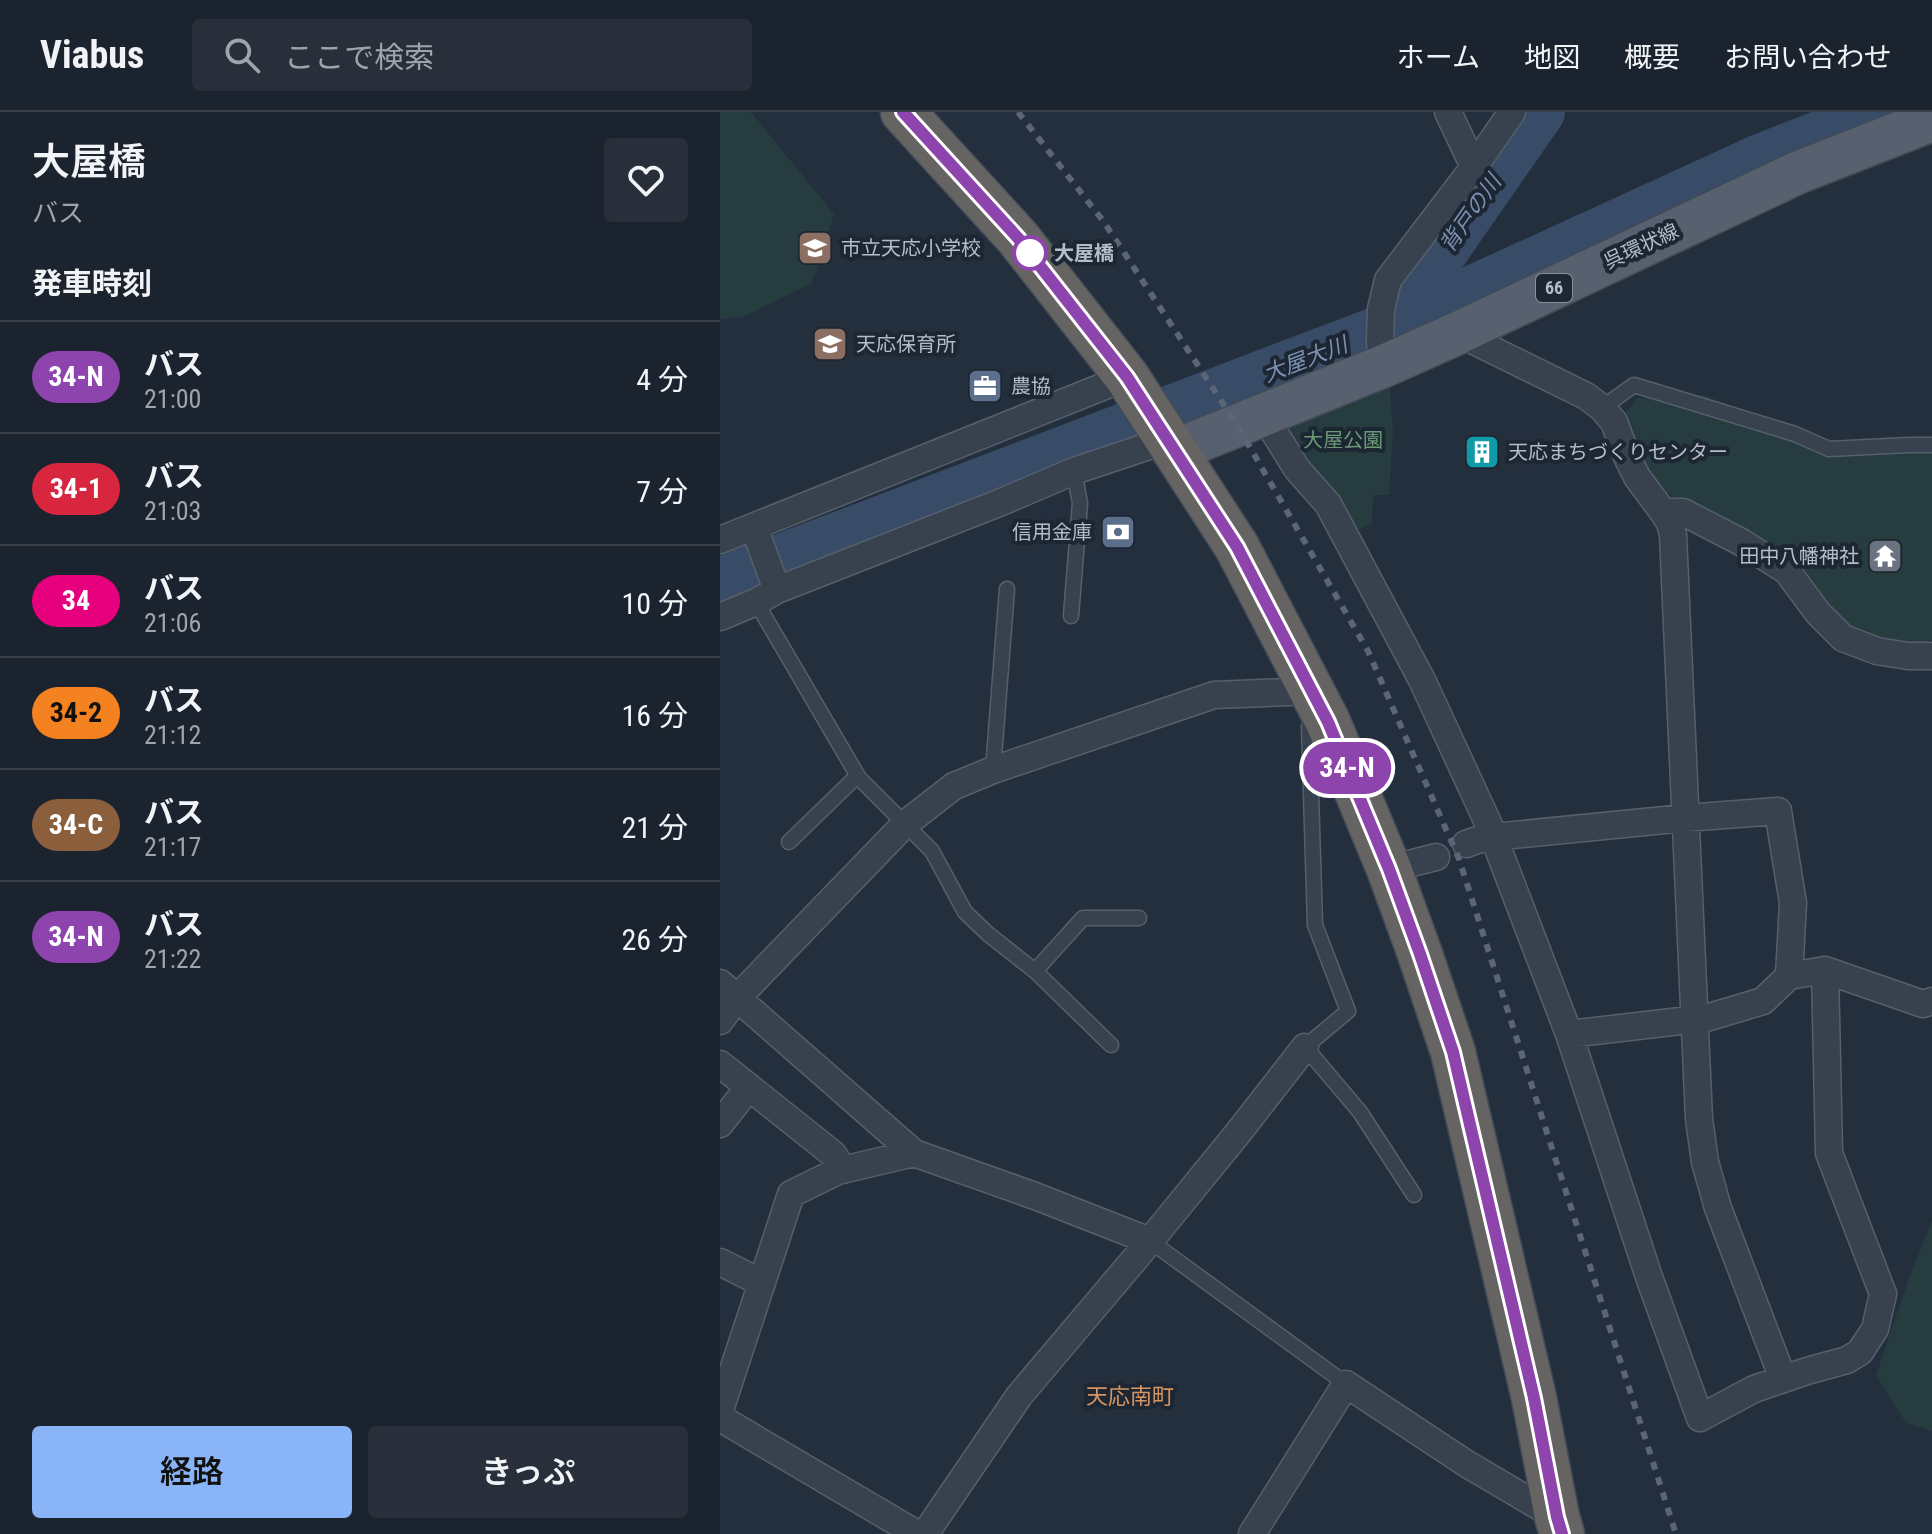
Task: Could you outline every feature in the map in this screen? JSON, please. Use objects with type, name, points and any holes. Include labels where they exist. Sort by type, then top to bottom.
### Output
[{"type":"highway","points":[[903,112],[1018,238],[1131,384],[1237,547],[1328,722],[1389,869],[1453,1052],[1534,1398],[1560,1526]]},
{"type":"main road","name":"呉環状線","points":[[1169,442],[1263,414],[1382,354],[1458,333],[1799,172],[1932,120]]},
{"type":"street","points":[[1448,112],[1474,167]]},
{"type":"street","points":[[1382,354],[1381,309],[1388,280],[1512,112]]},
{"type":"street","points":[[1458,333],[1586,396],[1602,408],[1614,422],[1637,477],[1670,523],[1701,1142],[1710,1184],[1783,1379]]},
{"type":"street","points":[[720,540],[757,532],[1131,384]]},
{"type":"street","points":[[1263,414],[1297,469],[1328,504],[1422,680],[1494,837],[1569,1034],[1639,1247],[1700,1418],[1754,1389],[1847,1360],[1860,1352],[1875,1329],[1883,1294],[1829,1153],[1825,970]]},
{"type":"street","points":[[720,617],[769,591],[1074,471],[1169,442]]},
{"type":"street","points":[[1663,512],[1683,512],[1741,542],[1787,571],[1818,613],[1843,638],[1877,651],[1932,656]]},
{"type":"street","points":[[757,532],[769,591]]},
{"type":"street","points":[[720,1021],[728,991],[905,824],[954,786],[1214,695],[1315,697]]},
{"type":"street","points":[[1466,844],[1483,838],[1778,811],[1793,903],[1789,976]]},
{"type":"street","points":[[1389,869],[1436,857]]},
{"type":"street","points":[[1569,1034],[1706,1018],[1763,1001],[1789,976],[1825,970],[1923,1004],[1932,1001]]},
{"type":"street","points":[[728,991],[914,1153],[1150,1241]]},
{"type":"street","points":[[925,1534],[1019,1396],[1150,1241],[1305,1047]]},
{"type":"street","points":[[720,1064],[833,1154],[843,1170]]},
{"type":"street","points":[[720,1124],[749,1087]]},
{"type":"street","points":[[720,1410],[791,1194],[843,1170],[914,1153]]},
{"type":"street","points":[[720,1262],[762,1283]]},
{"type":"street","points":[[1252,1534],[1346,1384],[1560,1526]]},
{"type":"street","points":[[720,1418],[917,1534]]},
{"type":"lane","points":[[1602,408],[1634,385],[1795,434],[1829,449],[1932,445]]},
{"type":"lane","points":[[1071,616],[1080,503],[1074,471]]},
{"type":"lane","points":[[993,770],[1007,589]]},
{"type":"lane","points":[[769,591],[857,776],[932,851],[965,912],[1035,971],[1111,1045]]},
{"type":"lane","points":[[1315,697],[1309,727],[1315,925],[1348,1011],[1305,1047],[1360,1112],[1414,1195]]},
{"type":"lane","points":[[789,842],[857,776]]},
{"type":"lane","points":[[1035,971],[1083,918],[1139,918]]},
{"type":"lane","points":[[1150,1241],[1346,1384]]},
{"type":"green space","points":[[720,112],[751,112],[834,214],[812,283],[743,317],[720,319]]},
{"type":"green space","name":"大屋公園","points":[[1389,376],[1393,432],[1389,495],[1373,495],[1372,523],[1348,534],[1276,428]]},
{"type":"green space","points":[[1705,395],[1839,454],[1909,445],[1932,453],[1932,640],[1910,648],[1857,634],[1818,597],[1790,563],[1658,488],[1610,433],[1637,398]]},
{"type":"green space","points":[[1932,1221],[1932,1431],[1906,1423],[1876,1375]]},
{"type":"waterway","name":"背戸の川","points":[[1410,319],[1430,270],[1540,112]]},
{"type":"waterway","name":"大屋大川","points":[[720,582],[1410,319],[1760,159],[1880,112]]},
{"type":"railway","points":[[1018,112],[1104,222],[1237,425],[1368,651],[1459,859],[1676,1534]]},
{"type":"bus line","name":"34-N","points":[[903,112],[1018,238],[1127,377],[1237,547],[1328,722],[1389,869],[1453,1052],[1534,1398],[1562,1534]]},
{"type":"place","name":"市立天応小学校","points":[[815,248]]},
{"type":"place","name":"大屋橋","points":[[1030,253]]},
{"type":"place","name":"天応保育所","points":[[830,344]]},
{"type":"place","name":"農協","points":[[985,386]]},
{"type":"place","name":"天応まちづくりセンター","points":[[1482,452]]},
{"type":"place","name":"信用金庫","points":[[1118,532]]},
{"type":"place","name":"田中八幡神社","points":[[1885,556]]},
{"type":"district","name":"天応南町","points":[[1130,1396]]}]
